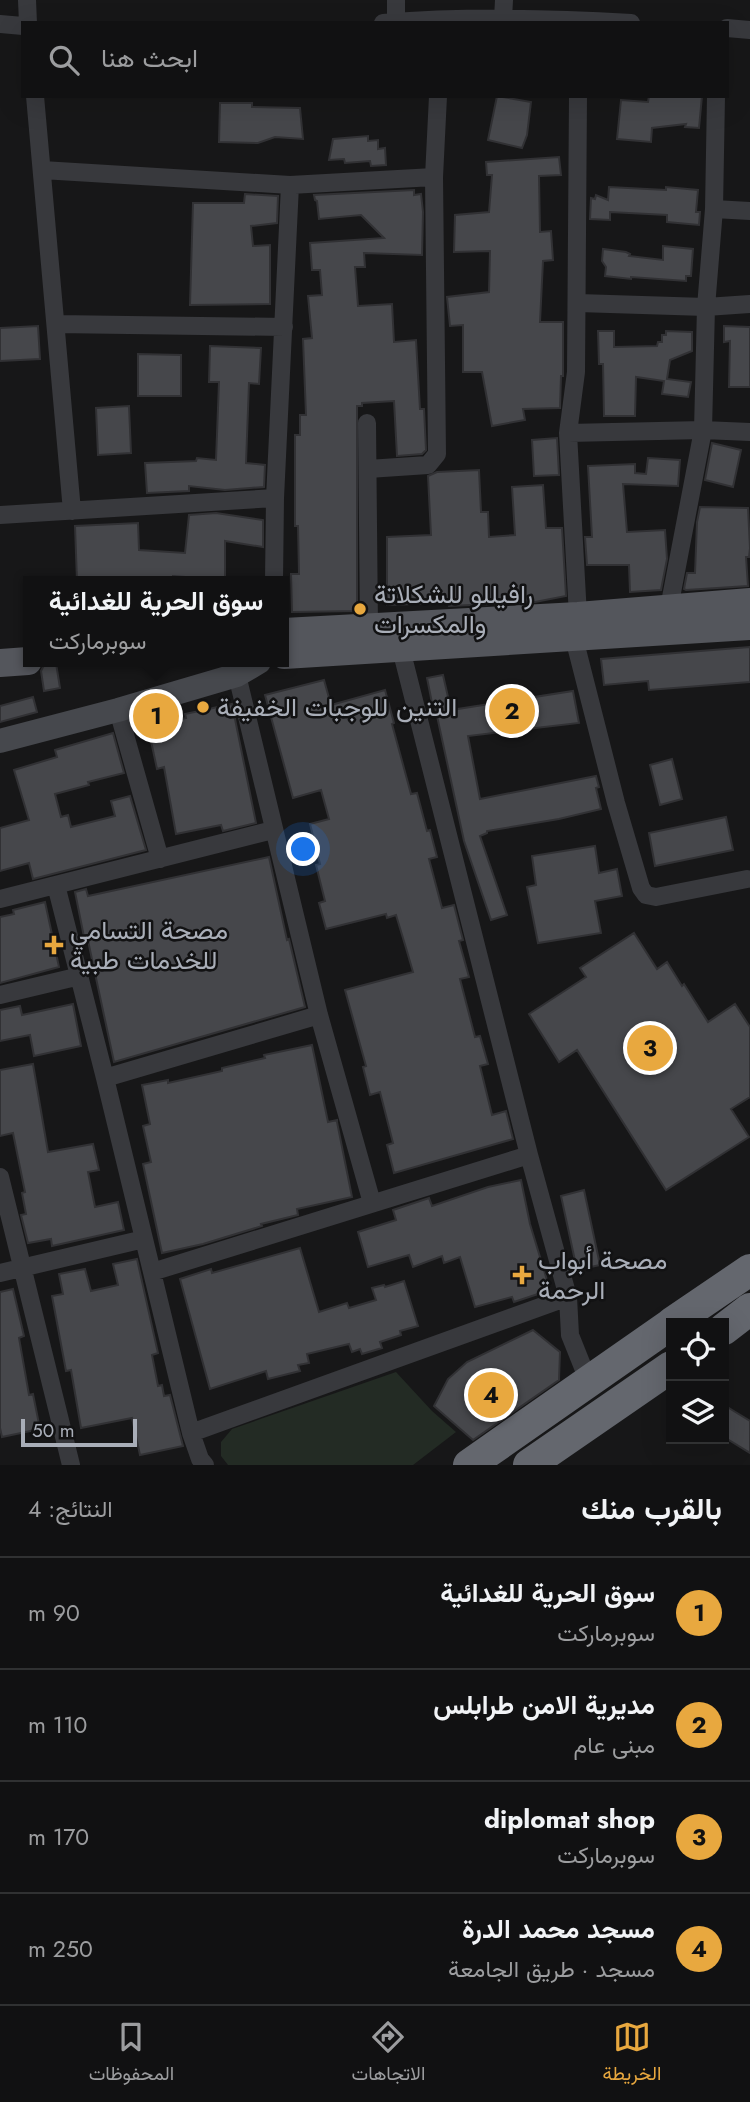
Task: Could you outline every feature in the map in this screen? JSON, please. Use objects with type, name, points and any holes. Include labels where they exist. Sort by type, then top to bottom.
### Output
[{"type":"highway","points":[[681,1318],[750,1270]]},
{"type":"highway","points":[[729,1325],[750,1309]]},
{"type":"highway","points":[[469,1465],[666,1328]]},
{"type":"highway","points":[[529,1465],[666,1370]]},
{"type":"main road","points":[[289,655],[401,649],[576,627],[669,608],[750,601]]},
{"type":"main road","points":[[289,632],[369,627],[750,626]]},
{"type":"main road","points":[[0,646],[23,644]]},
{"type":"main road","points":[[0,663],[23,661]]},
{"type":"street","points":[[27,0],[28,21]]},
{"type":"street","points":[[390,21],[396,0]]},
{"type":"street","points":[[503,19],[504,0]]},
{"type":"street","points":[[443,21],[578,21]]},
{"type":"street","points":[[0,24],[21,26]]},
{"type":"street","points":[[729,28],[750,30]]},
{"type":"street","points":[[35,98],[72,511]]},
{"type":"street","points":[[368,469],[428,465],[437,454],[434,177],[438,98]]},
{"type":"street","points":[[578,98],[576,372],[568,433],[576,627],[616,803],[641,888],[646,895],[656,897],[747,879]]},
{"type":"street","points":[[669,608],[703,430],[706,307],[715,209],[716,98]]},
{"type":"street","points":[[42,170],[290,185],[434,177]]},
{"type":"street","points":[[274,576],[275,498],[290,185]]},
{"type":"street","points":[[715,209],[750,211]]},
{"type":"street","points":[[578,303],[706,307],[750,304]]},
{"type":"street","points":[[56,324],[284,327]]},
{"type":"street","points":[[367,424],[369,627]]},
{"type":"street","points":[[568,433],[703,430],[750,432]]},
{"type":"street","points":[[0,515],[275,498]]},
{"type":"street","points":[[401,649],[529,1156],[568,1297],[570,1335],[588,1380]]},
{"type":"street","points":[[0,741],[237,675],[251,667]]},
{"type":"street","points":[[237,675],[319,1015],[372,1203]]},
{"type":"street","points":[[118,710],[160,859]]},
{"type":"street","points":[[0,899],[274,830]]},
{"type":"street","points":[[56,885],[106,1078],[196,1463]]},
{"type":"street","points":[[0,995],[79,976]]},
{"type":"street","points":[[106,1078],[319,1015]]},
{"type":"street","points":[[152,1272],[529,1156]]},
{"type":"street","points":[[0,1177],[71,1465]]},
{"type":"street","points":[[0,1273],[144,1239]]},
{"type":"street","points":[[191,1433],[568,1297]]},
{"type":"shaded area","points":[[396,1372],[432,1411],[456,1432],[413,1465],[228,1465],[221,1456],[221,1442],[232,1429]]},
{"type":"building","points":[[497,98],[531,102],[527,135],[522,148],[488,140]]},
{"type":"building","points":[[649,98],[702,98],[699,128],[685,127],[686,124],[652,128],[651,142],[617,139],[621,100],[648,102]]},
{"type":"building","points":[[220,103],[300,108],[303,139],[275,137],[258,143],[219,142]]},
{"type":"building","points":[[368,136],[368,141],[378,140],[378,149],[385,148],[386,165],[371,166],[370,161],[345,163],[344,159],[329,160],[333,139]]},
{"type":"building","points":[[559,157],[561,175],[539,176],[540,232],[551,231],[553,260],[543,261],[540,322],[563,322],[560,408],[523,409],[525,420],[492,426],[482,372],[463,372],[463,325],[450,326],[447,297],[489,292],[490,251],[454,252],[455,215],[489,212],[492,175],[487,175],[486,162]]},
{"type":"building","points":[[609,187],[698,190],[696,212],[700,212],[699,225],[667,222],[667,215],[610,212],[610,220],[590,219],[591,198],[595,199],[596,195],[608,200]]},
{"type":"building","points":[[414,190],[414,195],[421,194],[422,255],[364,253],[365,267],[355,267],[358,306],[392,304],[394,342],[416,340],[420,409],[424,409],[426,450],[422,454],[397,456],[394,401],[362,403],[362,406],[357,406],[357,611],[292,612],[291,574],[299,574],[298,526],[295,526],[295,435],[300,435],[300,415],[306,415],[303,339],[312,338],[308,296],[322,295],[320,270],[312,270],[310,243],[384,238],[361,215],[319,219],[314,195]]},
{"type":"building","points":[[245,194],[278,196],[277,223],[251,226],[253,246],[270,245],[270,304],[190,305],[193,203],[244,203]]},
{"type":"building","points":[[663,246],[693,249],[691,276],[686,276],[686,281],[605,276],[603,249],[626,252],[629,256],[663,260]]},
{"type":"building","points":[[38,326],[40,359],[0,361],[0,328]]},
{"type":"building","points":[[724,326],[750,327],[750,387],[729,387],[730,341],[724,342]]},
{"type":"building","points":[[598,331],[614,331],[614,347],[657,346],[658,342],[662,342],[662,335],[666,335],[666,331],[692,332],[692,351],[670,360],[667,379],[691,382],[688,397],[662,394],[664,381],[636,377],[635,416],[604,416],[603,364],[599,364]]},
{"type":"building","points":[[210,346],[261,348],[259,384],[249,383],[246,463],[265,465],[264,487],[225,490],[189,486],[189,491],[147,493],[145,463],[196,461],[197,458],[216,460],[219,382],[209,382]]},
{"type":"building","points":[[138,354],[181,355],[181,396],[138,396]]},
{"type":"building","points":[[129,406],[131,453],[98,455],[96,408]]},
{"type":"building","points":[[557,438],[559,475],[534,476],[532,440]]},
{"type":"building","points":[[712,443],[741,450],[733,487],[705,480]]},
{"type":"building","points":[[648,458],[680,460],[678,486],[623,484],[627,532],[665,530],[667,559],[661,590],[630,592],[629,565],[587,565],[585,537],[592,537],[588,466],[635,464],[635,473],[646,474]]},
{"type":"building","points":[[479,470],[481,512],[488,512],[489,537],[515,535],[512,487],[543,485],[546,528],[562,528],[566,596],[535,602],[449,606],[448,603],[387,605],[387,537],[431,535],[428,476],[437,472]]},
{"type":"building","points":[[700,507],[748,508],[748,586],[684,589],[687,573],[695,573]]},
{"type":"building","points":[[216,513],[263,520],[263,547],[225,541],[225,576],[77,576],[75,526],[138,523],[139,550],[185,553],[189,515]]},
{"type":"building","points":[[750,647],[750,682],[649,690],[648,681],[604,685],[601,659]]},
{"type":"building","points":[[43,667],[57,667],[60,688],[44,691],[41,671]]},
{"type":"building","points":[[443,675],[451,710],[573,691],[579,723],[468,736],[480,799],[596,776],[599,787],[596,788],[601,809],[487,831],[480,836],[507,915],[491,920],[464,841],[427,678]]},
{"type":"building","points":[[324,680],[331,705],[385,690],[411,794],[417,793],[427,831],[430,830],[437,857],[429,859],[442,908],[454,905],[463,940],[459,941],[469,977],[460,979],[475,1037],[480,1036],[488,1064],[480,1066],[492,1115],[506,1111],[513,1139],[394,1173],[387,1145],[393,1143],[380,1092],[370,1095],[363,1067],[366,1066],[345,990],[413,972],[396,915],[387,918],[386,914],[326,929],[319,903],[325,901],[316,865],[320,864],[310,824],[329,819],[321,790],[293,798],[265,695]]},
{"type":"building","points":[[33,697],[37,712],[0,722],[0,706]]},
{"type":"building","points":[[232,704],[256,823],[223,831],[221,825],[176,834],[164,767],[157,769],[148,727],[186,718],[185,714]]},
{"type":"building","points":[[113,733],[124,773],[55,794],[61,817],[68,815],[71,827],[115,816],[111,801],[130,796],[146,850],[33,879],[29,863],[0,871],[0,828],[29,820],[14,770],[57,757],[55,750]]},
{"type":"building","points":[[672,759],[682,799],[660,805],[650,765]]},
{"type":"building","points":[[726,817],[733,850],[655,866],[649,833]]},
{"type":"building","points":[[595,846],[599,873],[617,869],[622,896],[595,901],[601,933],[538,943],[527,887],[536,885],[532,856]]},
{"type":"building","points":[[269,857],[305,1007],[114,1062],[75,892],[86,889],[88,896]]},
{"type":"building","points":[[45,902],[59,967],[0,983],[0,917],[14,914],[13,910]]},
{"type":"building","points":[[634,933],[657,969],[667,962],[708,1022],[735,1004],[750,1027],[750,1097],[731,1109],[749,1137],[666,1190],[577,1050],[559,1062],[529,1014],[586,977],[580,968]]},
{"type":"building","points":[[73,1004],[81,1046],[34,1056],[30,1035],[0,1041],[0,1010],[20,1006],[22,1015]]},
{"type":"building","points":[[312,1045],[328,1122],[337,1120],[352,1197],[297,1209],[298,1215],[261,1224],[262,1226],[203,1244],[162,1253],[143,1164],[151,1162],[143,1126],[150,1124],[142,1085],[168,1080],[168,1083],[222,1071],[222,1068],[265,1058],[264,1055]]},
{"type":"building","points":[[33,1064],[48,1152],[93,1144],[99,1170],[88,1172],[95,1207],[118,1202],[124,1230],[52,1246],[51,1239],[28,1243],[21,1215],[26,1214],[22,1193],[25,1192],[13,1133],[0,1136],[0,1070]]},
{"type":"building","points":[[521,1180],[530,1224],[550,1290],[514,1302],[512,1297],[475,1307],[460,1257],[444,1263],[442,1256],[413,1267],[409,1255],[368,1267],[358,1232],[396,1220],[393,1210],[429,1198],[432,1206],[488,1187]]},
{"type":"building","points":[[584,1190],[600,1265],[577,1270],[561,1196]]},
{"type":"building","points":[[300,1248],[319,1312],[347,1303],[349,1308],[376,1300],[372,1288],[404,1281],[418,1326],[400,1331],[401,1335],[380,1342],[382,1348],[362,1354],[360,1349],[352,1352],[349,1344],[307,1354],[309,1363],[298,1365],[300,1371],[268,1379],[266,1371],[210,1389],[180,1279],[211,1269],[212,1273]]},
{"type":"building","points":[[137,1259],[158,1353],[152,1355],[158,1386],[162,1385],[164,1396],[170,1395],[183,1446],[140,1455],[132,1418],[81,1428],[71,1370],[66,1371],[52,1296],[63,1294],[59,1274],[85,1269],[91,1291],[118,1285],[113,1264]]},
{"type":"building","points":[[13,1289],[24,1336],[19,1338],[29,1395],[33,1394],[40,1429],[2,1437],[0,1292]]},
{"type":"building","points":[[533,1330],[560,1352],[559,1380],[473,1440],[434,1406],[448,1379],[467,1362]]},
{"type":"building","points":[[729,1408],[750,1421],[750,1453],[729,1440]]},
{"type":"place","name":"رافيللو للشكلاتة والمكسرات","points":[[360,609]]},
{"type":"place","name":"التنين للوجبات الخفيفة","points":[[203,707]]},
{"type":"place","name":"مديرية الامن طرابلس","points":[[512,711]]},
{"type":"place","name":"سوق الحرية للغدائية","points":[[156,716]]},
{"type":"place","name":"مصحة التسامي للخدمات طبية","points":[[54,945]]},
{"type":"place","name":"diplomat shop","points":[[650,1048]]},
{"type":"place","name":"مصحة أبواب الرحمة","points":[[522,1275]]},
{"type":"place","name":"مسجد محمد الدرة","points":[[491,1395]]}]
